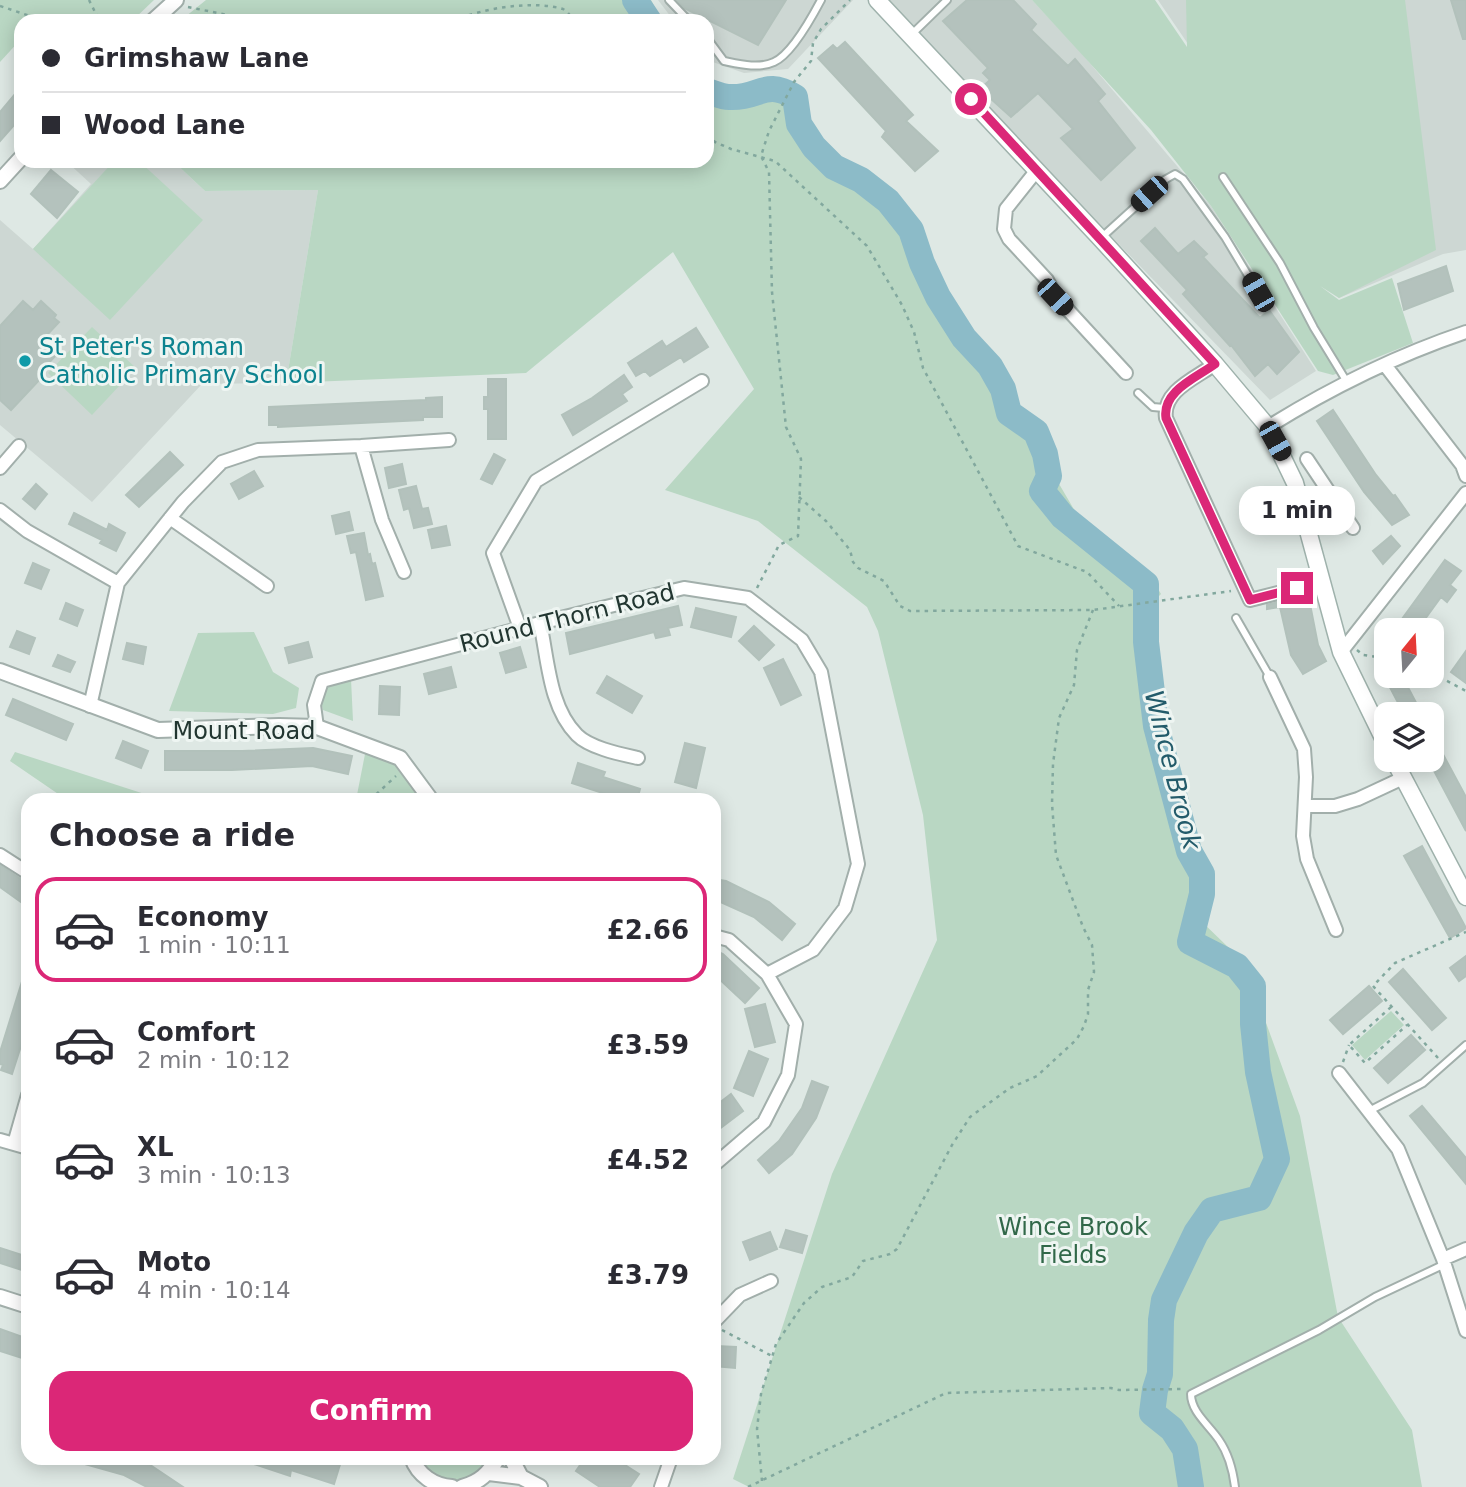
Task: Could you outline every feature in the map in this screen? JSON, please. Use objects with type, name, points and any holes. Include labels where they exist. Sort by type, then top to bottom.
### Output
[{"type":"main road","points":[[877,0],[1100,238],[1215,364],[1268,427],[1296,482],[1321,582],[1374,716]]},
{"type":"main road","points":[[1400,772],[1466,897]]},
{"type":"street","points":[[164,14],[180,3]]},
{"type":"street","points":[[0,181],[14,166]]},
{"type":"street","points":[[1037,170],[1006,209],[1004,229],[1009,239],[1047,280],[1055,297],[1107,361],[1126,373]]},
{"type":"street","points":[[1268,427],[1319,395],[1348,384],[1414,351],[1466,332]]},
{"type":"street","points":[[1215,364],[1169,397],[1165,413],[1247,595],[1321,582]]},
{"type":"street","points":[[1385,365],[1462,465],[1466,476]]},
{"type":"street","points":[[520,628],[493,552],[536,481],[702,381]]},
{"type":"street","points":[[90,706],[118,583],[170,518],[222,462],[258,450],[449,440]]},
{"type":"street","points":[[0,468],[19,446]]},
{"type":"street","points":[[361,446],[382,520],[404,572]]},
{"type":"street","points":[[1307,459],[1353,527]]},
{"type":"street","points":[[1345,647],[1466,493]]},
{"type":"street","points":[[0,510],[27,531],[118,583]]},
{"type":"street","points":[[1310,530],[1345,515]]},
{"type":"street","points":[[170,518],[267,586]]},
{"type":"street","name":"Round Thorn Road","points":[[317,727],[314,705],[322,681],[684,588],[751,600],[802,640],[821,672],[858,864],[845,908],[814,950],[767,974]]},
{"type":"street","points":[[540,623],[558,706],[578,736],[608,751],[638,758]]},
{"type":"street","name":"Mount Road","points":[[0,671],[158,730],[317,727],[400,758],[426,793]]},
{"type":"street","points":[[1270,677],[1304,749],[1303,836],[1307,859],[1336,930]]},
{"type":"street","points":[[1305,806],[1335,806],[1358,799],[1403,778]]},
{"type":"street","points":[[0,855],[21,868]]},
{"type":"street","points":[[721,938],[729,940],[767,974],[796,1024],[788,1075],[764,1122],[721,1159]]},
{"type":"street","points":[[1339,1073],[1398,1149],[1444,1262],[1466,1331]]},
{"type":"street","points":[[14,1144],[21,1120]]},
{"type":"street","points":[[0,1140],[21,1146]]},
{"type":"street","points":[[1444,1262],[1466,1249]]},
{"type":"street","points":[[721,1316],[740,1295],[771,1281]]},
{"type":"street","points":[[0,1297],[21,1304]]},
{"type":"street","points":[[414,1465],[426,1483],[452,1487]]},
{"type":"street","points":[[462,1487],[476,1483],[489,1473],[494,1465]]},
{"type":"street","points":[[515,1465],[521,1477]]},
{"type":"street","points":[[661,1487],[669,1465]]},
{"type":"street","points":[[489,1473],[521,1477],[540,1487]]},
{"type":"lane","points":[[669,0],[682,14]]},
{"type":"lane","points":[[714,47],[724,61],[748,65],[774,63],[788,51],[821,0]]},
{"type":"lane","points":[[911,36],[947,0]]},
{"type":"lane","points":[[1100,238],[1175,174],[1184,179],[1225,237],[1258,292]]},
{"type":"lane","points":[[1223,177],[1280,263],[1314,328],[1348,384]]},
{"type":"lane","points":[[1138,393],[1153,407],[1165,413]]},
{"type":"lane","points":[[1236,618],[1270,677]]},
{"type":"lane","points":[[1368,1111],[1423,1083],[1466,1045]]},
{"type":"lane","points":[[1235,1487],[1234,1476],[1221,1442],[1191,1404],[1191,1394],[1319,1330],[1374,1297],[1444,1262]]},
{"type":"path","points":[[751,600],[779,545],[799,536],[800,497],[800,459],[789,436],[785,413],[772,292],[769,172],[761,156],[769,131],[793,82],[811,61],[813,43],[821,29],[849,0]]},
{"type":"path","points":[[180,3],[228,14]]},
{"type":"path","points":[[470,14],[507,4],[539,3],[563,9],[568,14]]},
{"type":"path","points":[[0,6],[24,14]]},
{"type":"path","points":[[714,141],[731,149],[775,161],[867,246],[902,305],[914,332],[923,368],[1018,546],[1087,572],[1119,606]]},
{"type":"path","points":[[800,497],[826,521],[850,550],[853,562],[858,568],[884,581],[900,606],[910,611],[1093,610],[1158,600],[1247,595]]},
{"type":"path","points":[[762,1481],[757,1429],[761,1394],[776,1344],[804,1303],[822,1287],[852,1277],[863,1261],[890,1254],[897,1249],[970,1116],[1010,1088],[1037,1076],[1070,1046],[1084,1026],[1088,1014],[1088,990],[1094,972],[1092,945],[1056,855],[1052,804],[1053,764],[1059,718],[1074,685],[1077,650],[1093,610]]},
{"type":"path","points":[[1345,647],[1374,656]]},
{"type":"path","points":[[1444,679],[1466,691]]},
{"type":"path","points":[[377,793],[406,766]]},
{"type":"path","points":[[1444,1065],[1373,986],[1395,963],[1466,932]]},
{"type":"path","points":[[1339,1073],[1349,1045],[1391,1007]]},
{"type":"path","points":[[1349,1045],[1366,1063],[1407,1025]]},
{"type":"path","points":[[721,1328],[772,1356]]},
{"type":"path","points":[[748,1487],[946,1394],[1166,1388],[1182,1389],[1191,1394]]},
{"type":"shaded area","points":[[658,0],[853,0],[788,69],[744,73],[714,62],[714,14],[669,14]]},
{"type":"shaded area","points":[[882,0],[1032,0],[1077,48],[1211,206],[1316,371],[1270,400]]},
{"type":"shaded area","points":[[1158,0],[1466,0],[1466,250],[1443,254],[1339,298],[1306,271],[1188,44]]},
{"type":"shaded area","points":[[74,168],[180,168],[205,191],[318,190],[286,383],[202,384],[92,502],[0,425],[0,220],[33,249],[91,184]]},
{"type":"green space","points":[[0,0],[154,0],[139,14],[14,14],[14,47],[0,62]]},
{"type":"green space","points":[[206,0],[651,0],[658,14],[189,14]]},
{"type":"green space","points":[[1032,0],[1155,0],[1187,47],[1186,0],[1405,0],[1436,250],[1339,298],[1320,286],[1339,300],[1392,278],[1413,343],[1333,375],[1318,371],[1211,206],[1151,130]]},
{"type":"green space","name":"Wince Brook Fields","points":[[783,81],[806,98],[811,133],[840,162],[882,184],[909,217],[940,286],[967,336],[993,364],[1009,392],[1013,411],[1040,430],[1051,454],[1055,477],[1079,518],[1152,579],[1161,594],[1152,603],[1157,682],[1167,742],[1181,807],[1210,877],[1200,920],[1256,974],[1261,1009],[1300,1116],[1338,1317],[1412,1430],[1422,1487],[749,1487],[733,1479],[832,1174],[937,940],[923,815],[878,631],[867,607],[758,521],[665,490],[754,389],[673,252],[526,373],[286,383],[318,190],[205,191],[180,168],[714,168],[714,86],[751,89]]},
{"type":"green space","points":[[108,168],[147,168],[203,220],[110,320],[33,249]]},
{"type":"green space","points":[[92,327],[136,368],[92,415],[48,373]]},
{"type":"green space","points":[[254,632],[273,672],[299,688],[296,708],[273,714],[169,711],[198,633]]},
{"type":"green space","points":[[351,679],[353,721],[323,710],[320,698],[327,686]]},
{"type":"green space","points":[[366,749],[397,761],[418,793],[357,793]]},
{"type":"green space","points":[[15,752],[141,793],[57,793],[10,761]]},
{"type":"green space","points":[[1391,1011],[1404,1025],[1365,1060],[1352,1045]]},
{"type":"green space","points":[[426,1465],[486,1465],[478,1474],[460,1480],[444,1478]]},
{"type":"building","points":[[677,0],[786,0],[758,45],[714,23],[714,14],[696,14],[684,8]]},
{"type":"building","points":[[967,0],[1013,0],[1036,24],[1031,30],[1068,66],[1075,59],[1105,94],[1098,101],[1135,148],[1101,180],[1061,138],[1073,129],[1038,93],[1011,117],[980,89],[990,80],[983,73],[988,68],[943,21]]},
{"type":"building","points":[[1451,0],[1466,0],[1466,39],[1463,39]]},
{"type":"building","points":[[845,42],[913,115],[906,121],[938,151],[915,171],[882,137],[886,131],[818,58],[833,45],[837,49]]},
{"type":"building","points":[[14,95],[14,125],[0,141],[0,112]]},
{"type":"building","points":[[51,170],[78,192],[57,218],[31,194]]},
{"type":"building","points":[[1155,228],[1178,254],[1194,241],[1207,254],[1203,257],[1260,318],[1269,310],[1299,352],[1277,374],[1268,364],[1255,376],[1231,345],[1183,294],[1187,290],[1141,241]]},
{"type":"building","points":[[1446,266],[1453,291],[1404,310],[1398,284]]},
{"type":"building","name":"St Peter's Roman Catholic Primary School","points":[[23,301],[33,310],[41,301],[56,315],[54,318],[59,322],[45,337],[60,351],[40,372],[44,375],[11,410],[0,400],[0,326]]},
{"type":"building","points":[[696,328],[708,347],[684,362],[681,357],[650,376],[645,371],[636,376],[628,363],[662,341],[666,347]]},
{"type":"building","points":[[624,375],[632,387],[622,394],[627,401],[573,435],[562,415]]},
{"type":"building","points":[[488,379],[506,379],[506,439],[488,439],[488,409],[484,409],[484,397],[488,397]]},
{"type":"building","points":[[442,397],[442,417],[278,427],[269,425],[269,407]]},
{"type":"building","points":[[1333,410],[1376,475],[1409,515],[1392,525],[1364,492],[1317,421]]},
{"type":"building","points":[[170,452],[183,465],[139,507],[126,495]]},
{"type":"building","points":[[494,454],[505,460],[492,484],[481,479]]},
{"type":"building","points":[[402,464],[406,484],[389,488],[385,468]]},
{"type":"building","points":[[254,471],[263,486],[239,499],[231,484]]},
{"type":"building","points":[[36,484],[47,494],[35,509],[23,499]]},
{"type":"building","points":[[416,486],[422,509],[428,508],[432,524],[414,528],[409,508],[404,510],[399,490]]},
{"type":"building","points":[[349,512],[353,530],[336,534],[332,516]]},
{"type":"building","points":[[74,513],[107,530],[109,524],[125,533],[116,551],[100,543],[102,540],[69,524]]},
{"type":"building","points":[[446,526],[450,545],[432,548],[428,530]]},
{"type":"building","points":[[364,533],[368,555],[370,554],[372,564],[375,563],[383,596],[366,600],[356,552],[351,553],[347,536]]},
{"type":"building","points":[[1391,536],[1400,546],[1383,564],[1373,551]]},
{"type":"building","points":[[1445,560],[1461,571],[1450,585],[1456,590],[1447,602],[1441,597],[1426,618],[1403,618]]},
{"type":"building","points":[[33,563],[49,570],[41,589],[25,583]]},
{"type":"building","points":[[1308,594],[1318,645],[1326,661],[1303,674],[1291,655],[1280,607],[1267,609],[1267,605]]},
{"type":"building","points":[[66,603],[83,610],[77,626],[60,619]]},
{"type":"building","points":[[678,606],[682,625],[668,628],[670,635],[656,638],[654,632],[570,654],[566,633]]},
{"type":"building","points":[[696,608],[736,617],[731,637],[691,627]]},
{"type":"building","points":[[754,626],[774,645],[759,660],[739,641]]},
{"type":"building","points":[[17,631],[35,638],[29,654],[10,647]]},
{"type":"building","points":[[308,642],[312,657],[289,663],[285,648]]},
{"type":"building","points":[[127,643],[146,647],[143,664],[123,659]]},
{"type":"building","points":[[520,647],[526,667],[506,673],[500,653]]},
{"type":"building","points":[[1466,651],[1466,683],[1451,672]]},
{"type":"building","points":[[58,655],[75,662],[70,672],[53,666]]},
{"type":"building","points":[[783,659],[801,695],[781,705],[764,668]]},
{"type":"building","points":[[451,667],[456,687],[429,694],[424,674]]},
{"type":"building","points":[[607,676],[642,696],[632,713],[597,693]]},
{"type":"building","points":[[380,686],[400,687],[399,715],[379,714]]},
{"type":"building","points":[[1390,688],[1408,688],[1416,702],[1398,702]]},
{"type":"building","points":[[13,699],[73,724],[66,740],[6,715]]},
{"type":"building","points":[[123,741],[148,751],[141,768],[116,758]]},
{"type":"building","points":[[685,743],[705,748],[696,788],[675,782]]},
{"type":"building","points":[[313,748],[352,756],[348,774],[312,766],[165,770],[165,751]]},
{"type":"building","points":[[1444,756],[1466,797],[1466,831],[1435,772],[1444,772]]},
{"type":"building","points":[[578,763],[605,772],[603,777],[640,789],[639,793],[603,793],[572,783]]},
{"type":"building","points":[[1422,846],[1466,928],[1450,938],[1404,856]]},
{"type":"building","points":[[0,865],[21,879],[21,902],[0,887]]},
{"type":"building","points":[[721,880],[769,902],[795,924],[782,940],[754,917],[721,902]]},
{"type":"building","points":[[721,953],[759,988],[745,1003],[721,981]]},
{"type":"building","points":[[1466,956],[1466,976],[1459,981],[1450,968]]},
{"type":"building","points":[[1403,969],[1446,1018],[1432,1030],[1389,982]]},
{"type":"building","points":[[21,985],[21,1046],[12,1074],[1,1070],[3,1065],[0,1064],[0,1052]]},
{"type":"building","points":[[1369,986],[1382,1001],[1343,1034],[1330,1020]]},
{"type":"building","points":[[765,1004],[775,1042],[755,1047],[745,1009]]},
{"type":"building","points":[[1411,1035],[1425,1050],[1388,1083],[1374,1068]]},
{"type":"building","points":[[749,1051],[768,1059],[753,1096],[734,1088]]},
{"type":"building","points":[[812,1081],[828,1087],[816,1118],[792,1154],[769,1173],[758,1160],[779,1141],[802,1108]]},
{"type":"building","points":[[731,1094],[743,1111],[721,1128],[721,1102]]},
{"type":"building","points":[[1422,1106],[1466,1158],[1466,1184],[1410,1116]]},
{"type":"building","points":[[786,1230],[807,1236],[802,1253],[780,1247]]},
{"type":"building","points":[[770,1232],[777,1249],[750,1260],[743,1242]]},
{"type":"building","points":[[0,1248],[21,1255],[21,1270],[0,1263]]},
{"type":"building","points":[[0,1329],[21,1336],[21,1358],[0,1351]]},
{"type":"building","points":[[721,1346],[736,1347],[735,1368],[721,1367]]},
{"type":"building","points":[[88,1465],[150,1465],[183,1487],[147,1487],[124,1475]]},
{"type":"building","points":[[257,1465],[340,1465],[334,1484],[291,1470],[290,1476]]},
{"type":"building","points":[[580,1465],[625,1465],[639,1474],[630,1487],[600,1487],[576,1471]]},
{"type":"waterway","name":"Wince Brook","points":[[635,0],[644,14]]},
{"type":"waterway","name":"Wince Brook","points":[[714,93],[739,97],[776,89],[795,97],[799,124],[814,147],[834,167],[861,180],[888,201],[911,230],[922,263],[938,297],[964,338],[990,366],[1003,389],[1009,413],[1036,432],[1045,454],[1049,476],[1042,491],[1063,517],[1146,584],[1146,642],[1156,726],[1189,851],[1202,874],[1202,894],[1190,942],[1237,966],[1253,986],[1253,1024],[1258,1072],[1277,1159],[1259,1198],[1212,1210],[1196,1233],[1164,1300],[1160,1374],[1152,1413],[1172,1429],[1185,1449],[1191,1487]]},
{"type":"place","name":"St Peter's Roman Catholic Primary School","points":[[25,361]]},
{"type":"route","points":[[971,99],[1215,364],[1169,397],[1164,408],[1166,418],[1250,600],[1297,588]]}]
